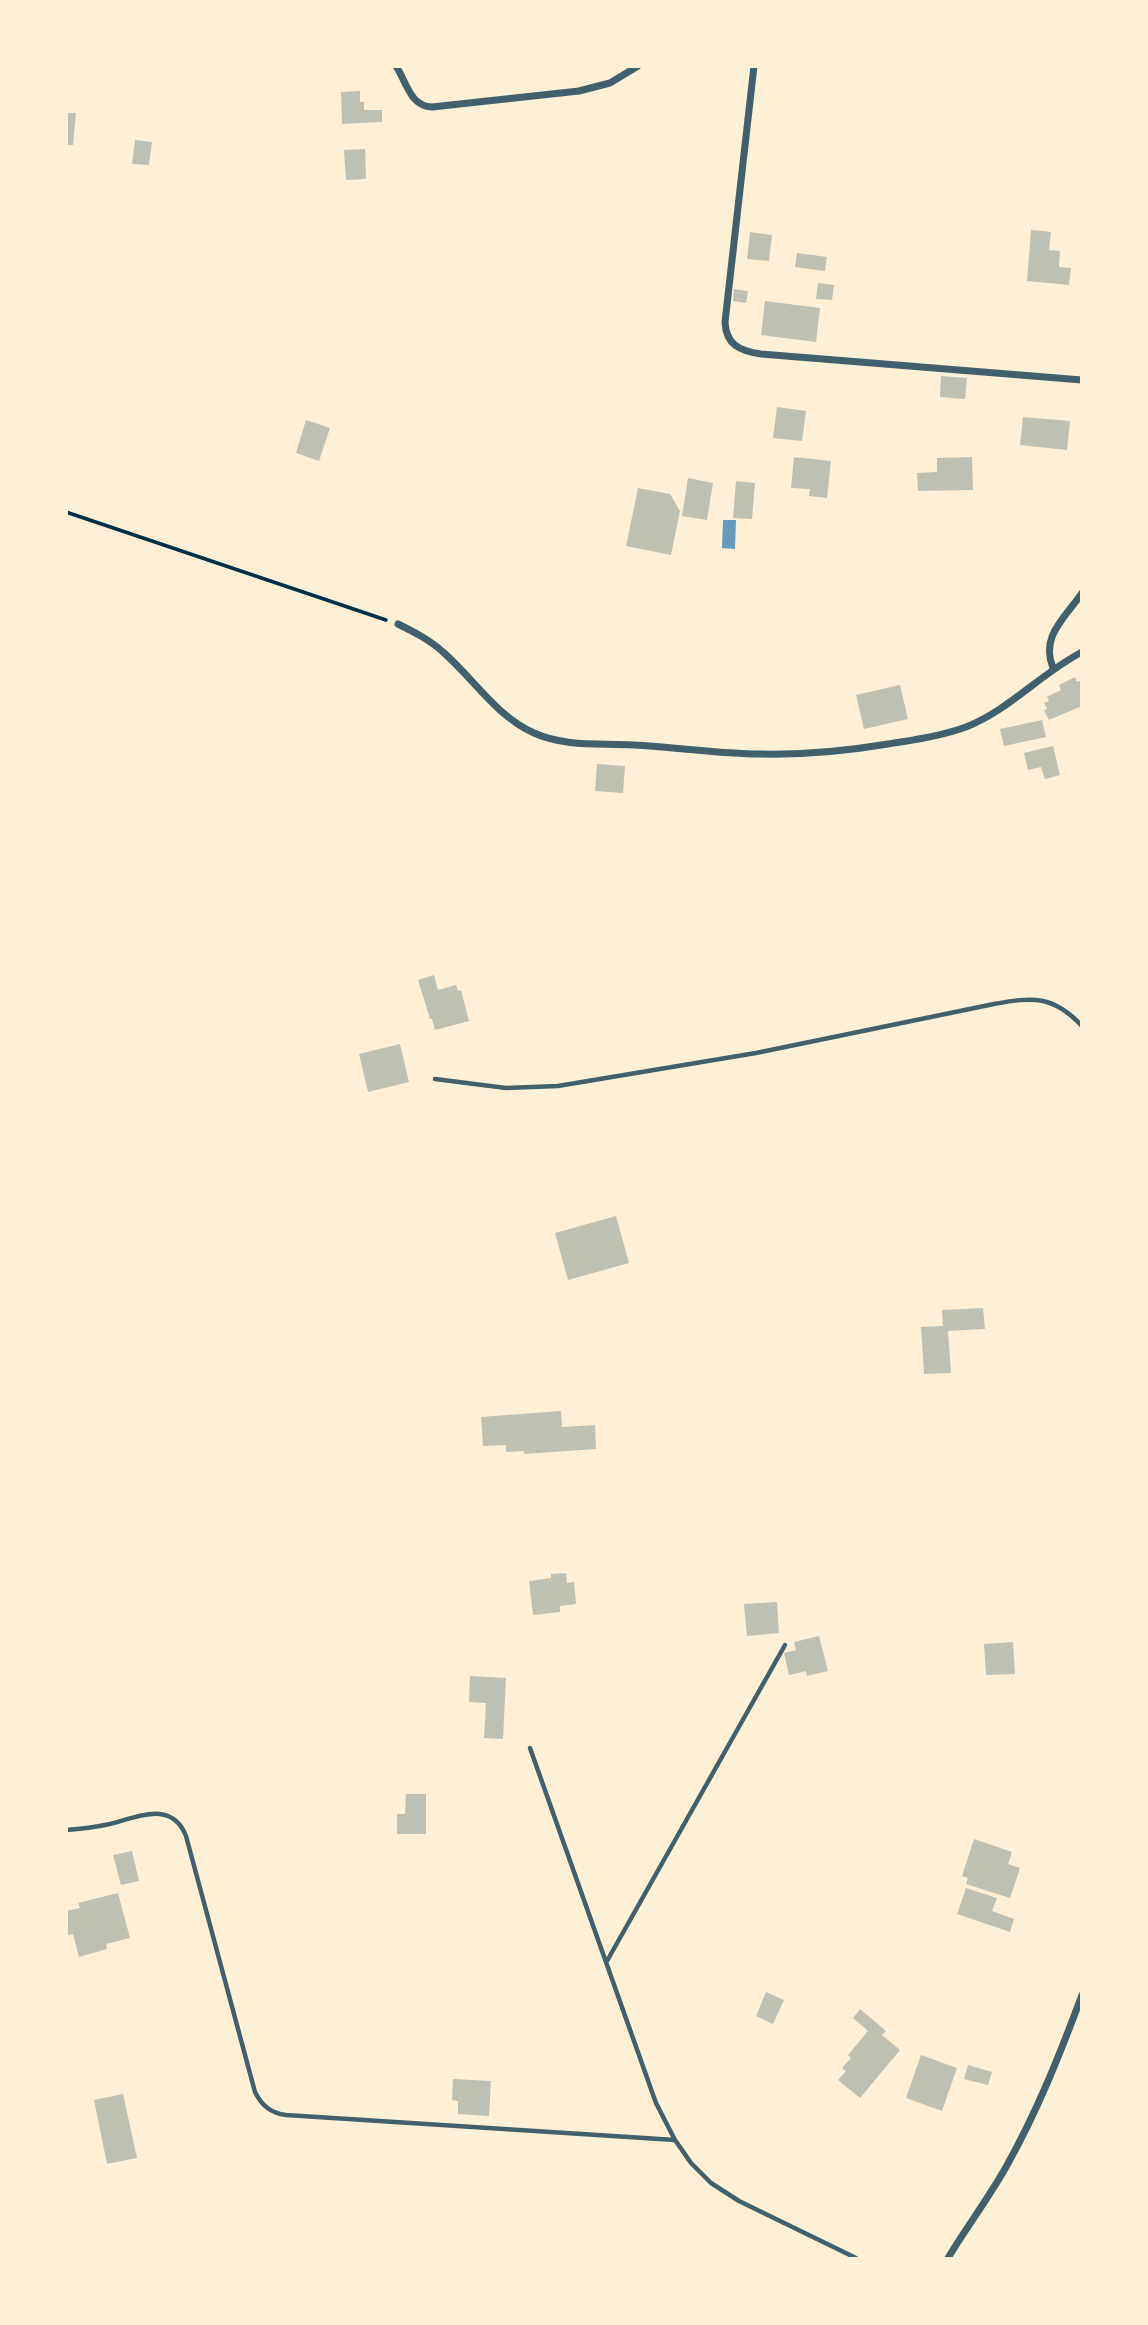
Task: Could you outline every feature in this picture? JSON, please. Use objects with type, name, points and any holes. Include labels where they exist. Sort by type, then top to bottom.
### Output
[{"type":"street","points":[[396,66],[416,102],[432,107],[579,92],[610,83],[638,66]]},
{"type":"street","points":[[754,66],[725,322],[733,345],[747,352],[761,354],[1082,380]]},
{"type":"street","points":[[1053,668],[1049,653],[1051,636],[1082,593]]},
{"type":"street","points":[[398,624],[424,637],[444,653],[487,699],[510,719],[544,737],[579,743],[769,755],[842,751],[944,734],[1000,709],[1053,668],[1082,652]]},
{"type":"street","points":[[948,2259],[999,2179],[1032,2118],[1059,2058],[1082,1994]]},
{"type":"lane","points":[[435,1079],[506,1088],[558,1086],[745,1055],[1024,999],[1050,1002],[1063,1009],[1082,1026]]},
{"type":"lane","points":[[606,1962],[785,1645]]},
{"type":"lane","points":[[530,1748],[656,2103],[675,2140],[703,2176],[729,2196],[856,2259]]},
{"type":"lane","points":[[66,1830],[156,1814],[170,1816],[181,1824],[256,2092],[262,2104],[274,2112],[286,2115],[675,2140]]},
{"type":"path","points":[[66,512],[398,624]]},
{"type":"water","points":[[723,520],[736,520],[735,549],[722,548]]},
{"type":"building","points":[[360,91],[360,102],[364,102],[364,110],[382,110],[382,122],[342,124],[341,92]]},
{"type":"building","points":[[66,113],[76,113],[73,145],[66,145]]},
{"type":"building","points":[[135,140],[152,142],[149,165],[132,164]]},
{"type":"building","points":[[365,149],[366,179],[346,180],[344,150]]},
{"type":"building","points":[[1031,230],[1051,232],[1049,250],[1060,251],[1059,267],[1071,268],[1069,285],[1027,281]]},
{"type":"building","points":[[750,232],[772,235],[769,261],[747,259]]},
{"type":"building","points":[[797,253],[827,257],[825,271],[795,267]]},
{"type":"building","points":[[818,283],[834,285],[832,300],[816,299]]},
{"type":"building","points":[[734,289],[748,291],[746,303],[733,301]]},
{"type":"building","points":[[765,301],[820,308],[816,342],[761,335]]},
{"type":"building","points":[[941,376],[967,378],[965,399],[940,397]]},
{"type":"building","points":[[777,407],[806,411],[802,441],[773,438]]},
{"type":"building","points":[[1023,417],[1070,421],[1067,450],[1020,445]]},
{"type":"building","points":[[306,420],[330,428],[319,461],[296,453]]},
{"type":"building","points":[[794,457],[831,461],[827,498],[809,496],[810,489],[791,488]]},
{"type":"building","points":[[972,457],[973,490],[918,491],[917,473],[937,472],[937,458]]},
{"type":"building","points":[[688,478],[713,483],[707,520],[682,516]]},
{"type":"building","points":[[736,481],[755,483],[752,519],[733,518]]},
{"type":"building","points":[[638,488],[670,494],[680,511],[671,555],[626,546]]},
{"type":"building","points":[[1075,677],[1077,682],[1082,680],[1082,706],[1049,720],[1044,710],[1047,709],[1044,703],[1049,701],[1047,697],[1061,690],[1059,685]]},
{"type":"building","points":[[900,685],[908,719],[864,729],[856,695]]},
{"type":"building","points":[[1042,720],[1046,737],[1004,746],[1000,729]]},
{"type":"building","points":[[1053,746],[1060,775],[1045,779],[1041,767],[1028,770],[1024,753]]},
{"type":"building","points":[[597,764],[625,766],[623,793],[595,791]]},
{"type":"building","points":[[434,975],[438,990],[456,985],[458,991],[461,990],[469,1021],[435,1030],[418,980]]},
{"type":"building","points":[[400,1044],[409,1082],[368,1092],[359,1054]]},
{"type":"building","points":[[616,1216],[629,1263],[568,1280],[555,1233]]},
{"type":"building","points":[[983,1308],[985,1329],[948,1331],[951,1373],[924,1374],[921,1327],[943,1326],[942,1310]]},
{"type":"building","points":[[561,1411],[562,1427],[595,1425],[596,1449],[524,1454],[524,1451],[506,1452],[506,1445],[483,1446],[481,1417]]},
{"type":"building","points":[[566,1573],[567,1583],[574,1582],[576,1604],[560,1606],[560,1612],[533,1615],[529,1581],[551,1578],[551,1574]]},
{"type":"building","points":[[777,1602],[779,1633],[747,1636],[744,1604]]},
{"type":"building","points":[[819,1636],[828,1671],[807,1676],[806,1671],[789,1675],[784,1653],[796,1650],[794,1642]]},
{"type":"building","points":[[1013,1642],[1015,1674],[986,1675],[984,1644]]},
{"type":"building","points":[[470,1676],[506,1678],[503,1739],[484,1738],[486,1703],[469,1702]]},
{"type":"building","points":[[406,1794],[426,1794],[426,1834],[397,1834],[397,1814],[405,1814]]},
{"type":"building","points":[[974,1839],[1012,1852],[1008,1864],[1020,1868],[1010,1898],[966,1884],[968,1878],[962,1876]]},
{"type":"building","points":[[132,1851],[139,1881],[121,1885],[113,1855]]},
{"type":"building","points":[[966,1888],[997,1898],[992,1911],[1014,1919],[1010,1932],[957,1914]]},
{"type":"building","points":[[118,1893],[130,1938],[106,1944],[107,1949],[79,1957],[73,1934],[68,1935],[66,1911],[80,1908],[78,1903]]},
{"type":"building","points":[[766,1992],[784,2000],[773,2024],[756,2016]]},
{"type":"building","points":[[860,2009],[886,2031],[882,2035],[900,2050],[860,2098],[838,2080],[846,2071],[842,2068],[851,2058],[848,2055],[868,2031],[853,2018]]},
{"type":"building","points":[[921,2055],[957,2068],[942,2111],[906,2098]]},
{"type":"building","points":[[968,2065],[992,2072],[988,2085],[964,2079]]},
{"type":"building","points":[[453,2079],[491,2081],[489,2116],[458,2114],[458,2101],[452,2100]]},
{"type":"building","points":[[123,2094],[137,2158],[107,2164],[94,2100]]}]
